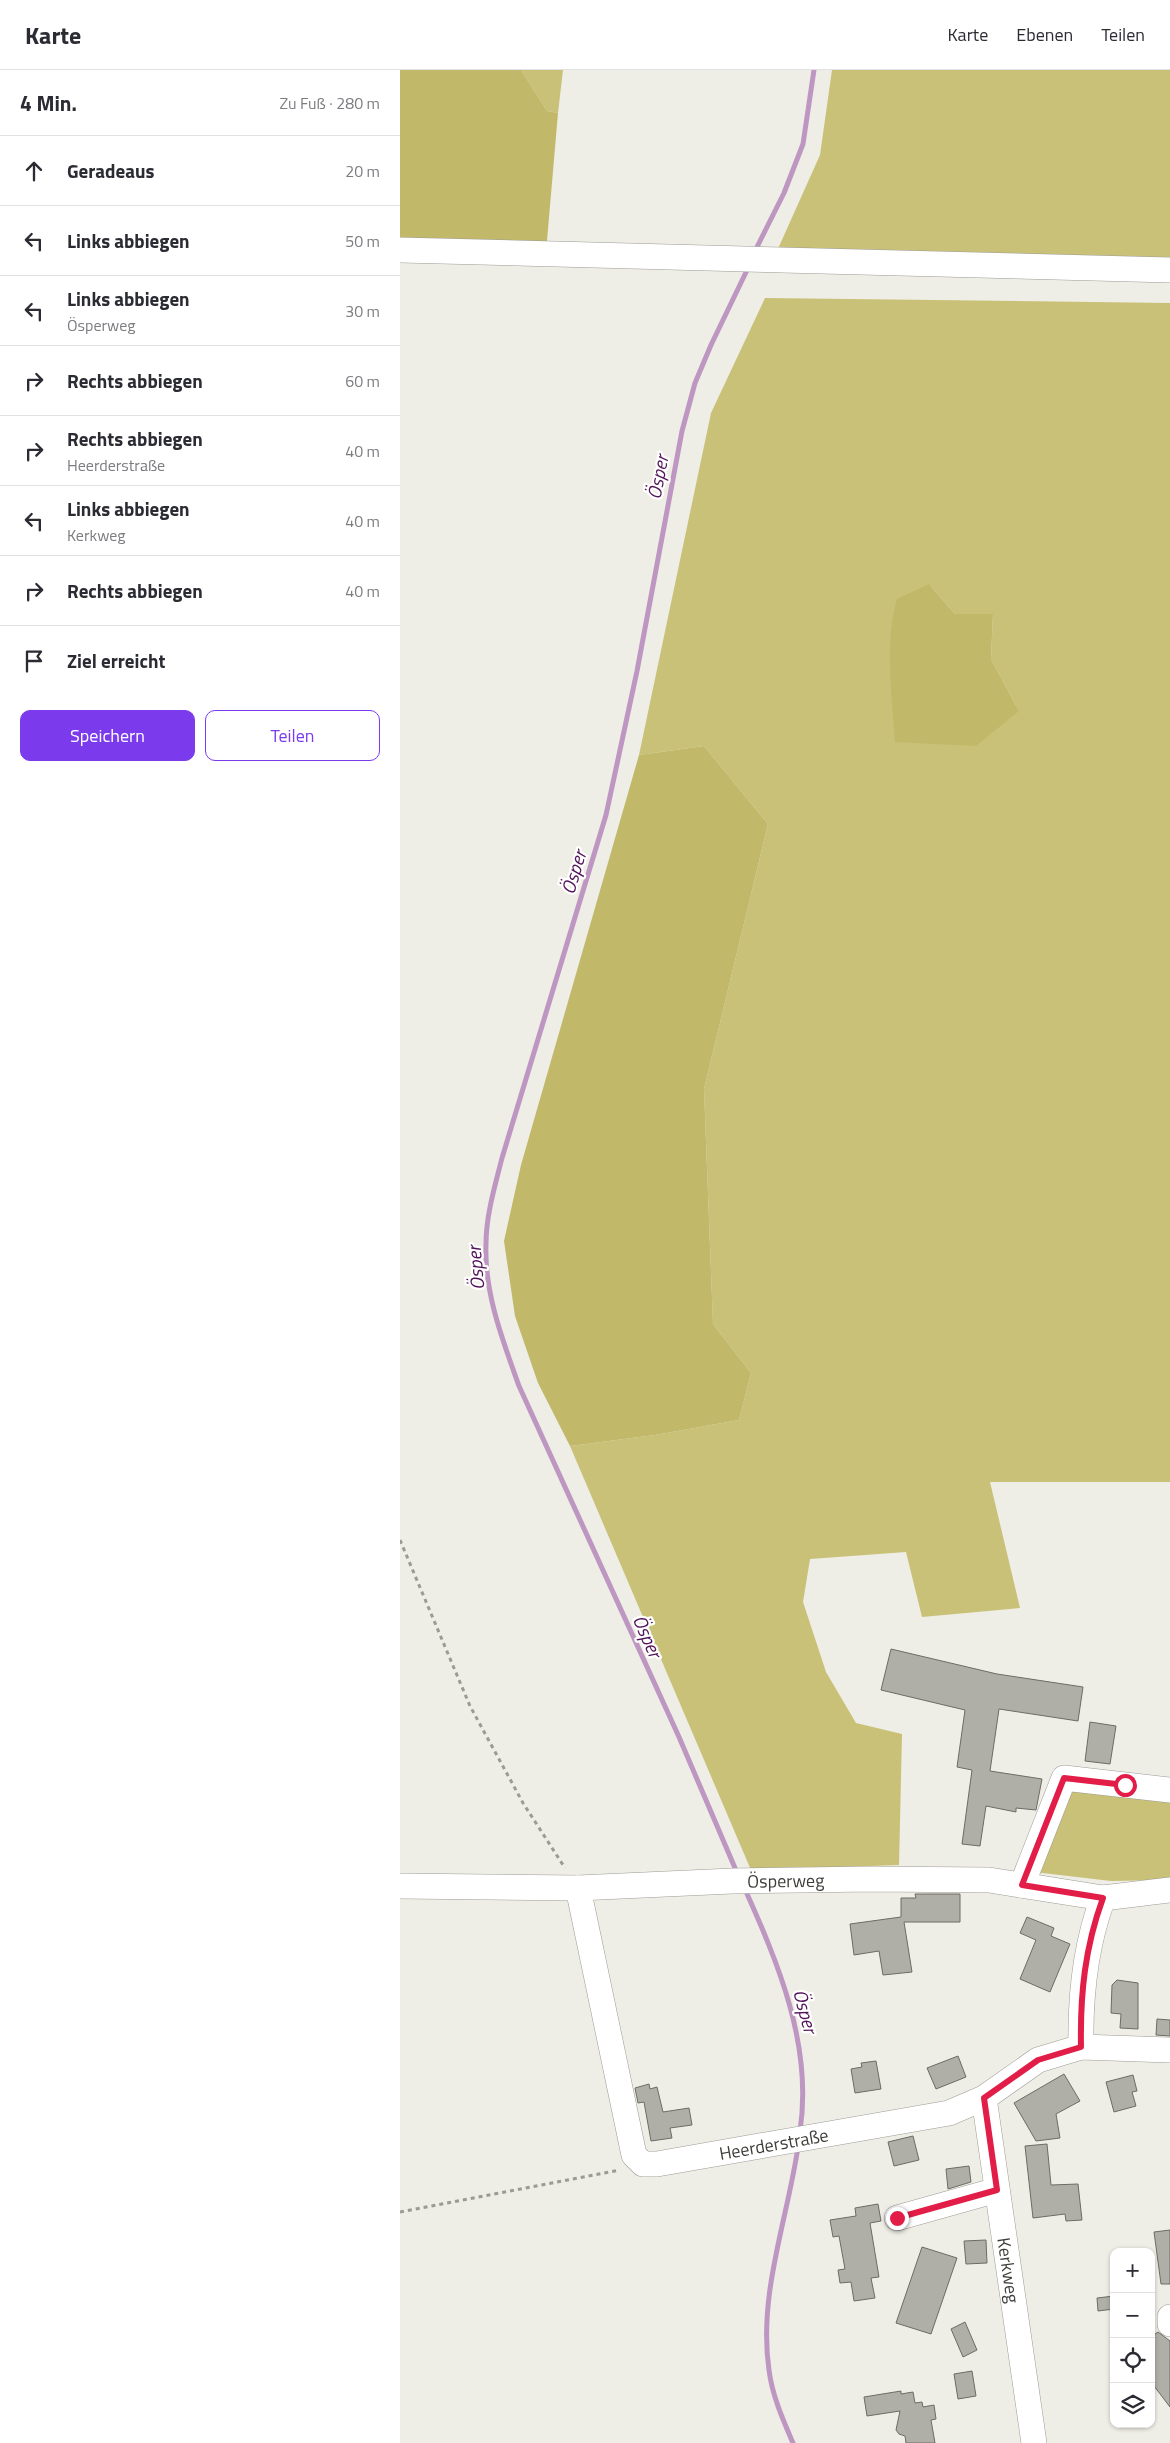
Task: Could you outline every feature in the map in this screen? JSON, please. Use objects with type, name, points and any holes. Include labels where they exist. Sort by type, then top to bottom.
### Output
[{"type":"street","points":[[400,250],[1170,270]]},
{"type":"street","points":[[1022,1885],[1064,1778],[1170,1790]]},
{"type":"street","name":"Ösperweg","points":[[400,1886],[578,1888],[760,1880],[989,1880],[1103,1898],[1170,1890]]},
{"type":"street","points":[[578,1888],[634,2155],[643,2164]]},
{"type":"street","points":[[1081,2047],[1080,1998],[1092,1928],[1103,1898]]},
{"type":"street","name":"Heerderstraße","points":[[643,2164],[657,2164],[779,2144],[949,2113],[984,2098],[1038,2060],[1081,2047],[1170,2050]]},
{"type":"street","name":"Kerkweg","points":[[984,2098],[1034,2443]]},
{"type":"street","points":[[897,2218],[997,2190]]},
{"type":"street","points":[[1170,2317],[1170,2324]]},
{"type":"path","points":[[400,1540],[470,1706],[523,1803],[578,1888]]},
{"type":"path","points":[[400,2212],[612,2172],[643,2164]]},
{"type":"shaded area","points":[[400,70],[521,70],[547,111],[558,113],[546,252],[400,248]]},
{"type":"shaded area","points":[[521,70],[563,70],[558,113],[547,111]]},
{"type":"shaded area","points":[[832,70],[1170,70],[1170,263],[777,251],[820,155]]},
{"type":"shaded area","points":[[765,298],[1170,303],[1170,1482],[990,1482],[1020,1608],[922,1617],[906,1552],[810,1559],[803,1602],[826,1672],[856,1723],[902,1734],[899,1865],[751,1870],[570,1446],[655,1435],[739,1420],[751,1373],[713,1324],[704,1089],[768,824],[704,746],[639,755],[711,413]],"holes":[[[929,584],[955,614],[993,614],[991,659],[1019,711]]]},
{"type":"shaded area","points":[[929,584],[955,614],[993,614],[991,659],[1019,711],[976,746],[895,742],[890,670],[893,616],[897,599]]},
{"type":"shaded area","points":[[704,746],[768,824],[704,1089],[713,1324],[751,1373],[739,1420],[655,1435],[570,1446],[538,1383],[515,1316],[504,1241],[521,1165],[639,755]]},
{"type":"shaded area","points":[[1068,1782],[1170,1798],[1170,1880],[1111,1881],[1034,1872]]},
{"type":"building","points":[[891,1649],[997,1674],[1083,1687],[1078,1721],[999,1709],[990,1771],[1042,1779],[1036,1810],[1016,1808],[1016,1812],[986,1806],[980,1846],[962,1844],[972,1770],[957,1767],[965,1710],[881,1690]]},
{"type":"building","points":[[1090,1722],[1116,1726],[1110,1764],[1085,1761]]},
{"type":"building","points":[[915,1894],[960,1894],[960,1922],[904,1922],[912,1972],[883,1975],[879,1951],[854,1955],[850,1924],[901,1917],[901,1898],[916,1898]]},
{"type":"building","points":[[1027,1917],[1054,1928],[1051,1936],[1070,1944],[1050,1992],[1020,1979],[1036,1940],[1020,1933]]},
{"type":"building","points":[[1117,1980],[1138,1983],[1138,2029],[1120,2028],[1121,2014],[1111,2013],[1112,1985]]},
{"type":"building","points":[[1157,2019],[1170,2020],[1170,2036],[1156,2035]]},
{"type":"building","points":[[958,2056],[966,2077],[936,2089],[927,2068]]},
{"type":"building","points":[[876,2061],[881,2089],[855,2093],[851,2069],[862,2067],[861,2063]]},
{"type":"building","points":[[1064,2074],[1080,2101],[1056,2114],[1060,2138],[1036,2141],[1014,2103]]},
{"type":"building","points":[[1133,2075],[1137,2091],[1132,2092],[1136,2106],[1114,2112],[1106,2082]]},
{"type":"building","points":[[649,2084],[650,2089],[657,2087],[663,2112],[689,2108],[692,2125],[670,2128],[672,2138],[651,2141],[644,2102],[638,2103],[635,2088]]},
{"type":"building","points":[[913,2136],[919,2160],[894,2166],[888,2142]]},
{"type":"building","points":[[1047,2144],[1051,2185],[1078,2184],[1082,2220],[1066,2221],[1065,2214],[1033,2218],[1025,2146]]},
{"type":"building","points":[[969,2166],[971,2182],[948,2189],[946,2169]]},
{"type":"building","points":[[878,2204],[881,2221],[870,2223],[879,2277],[871,2278],[875,2298],[854,2301],[851,2282],[840,2283],[838,2270],[845,2269],[839,2236],[833,2237],[830,2220],[856,2216],[855,2208]]},
{"type":"building","points":[[1170,2230],[1170,2284],[1161,2284],[1154,2232]]},
{"type":"building","points":[[986,2240],[987,2263],[966,2264],[964,2241]]},
{"type":"building","points":[[922,2247],[957,2258],[931,2334],[896,2323]]},
{"type":"building","points":[[1110,2296],[1110,2310],[1098,2311],[1097,2298]]},
{"type":"building","points":[[965,2322],[977,2350],[963,2357],[951,2329]]},
{"type":"building","points":[[1158,2332],[1170,2341],[1170,2407],[1155,2387],[1155,2334]]},
{"type":"building","points":[[972,2371],[976,2396],[958,2399],[954,2374]]},
{"type":"building","points":[[901,2391],[901,2394],[913,2392],[915,2403],[922,2402],[923,2407],[934,2405],[936,2419],[931,2420],[935,2443],[906,2443],[905,2436],[899,2434],[896,2430],[900,2411],[867,2416],[864,2397]]},
{"type":"waterway","name":"Ösper","points":[[754,253],[784,193],[803,144],[814,70]]},
{"type":"waterway","name":"Ösper","points":[[738,1875],[679,1737],[519,1386],[491,1299],[486,1262],[486,1233],[489,1211],[502,1158],[606,815],[637,671],[682,431],[695,383],[749,266]]},
{"type":"waterway","name":"Ösper","points":[[744,1887],[769,1945],[790,2005],[802,2067],[803,2099],[800,2131]]},
{"type":"waterway","name":"Ösper","points":[[793,2443],[775,2398],[769,2370],[767,2314],[775,2258],[798,2147]]},
{"type":"route","points":[[897,2218],[997,2190],[984,2098],[1038,2060],[1081,2047],[1080,1998],[1092,1928],[1103,1898],[1022,1885],[1064,1778],[1125,1785]]}]
